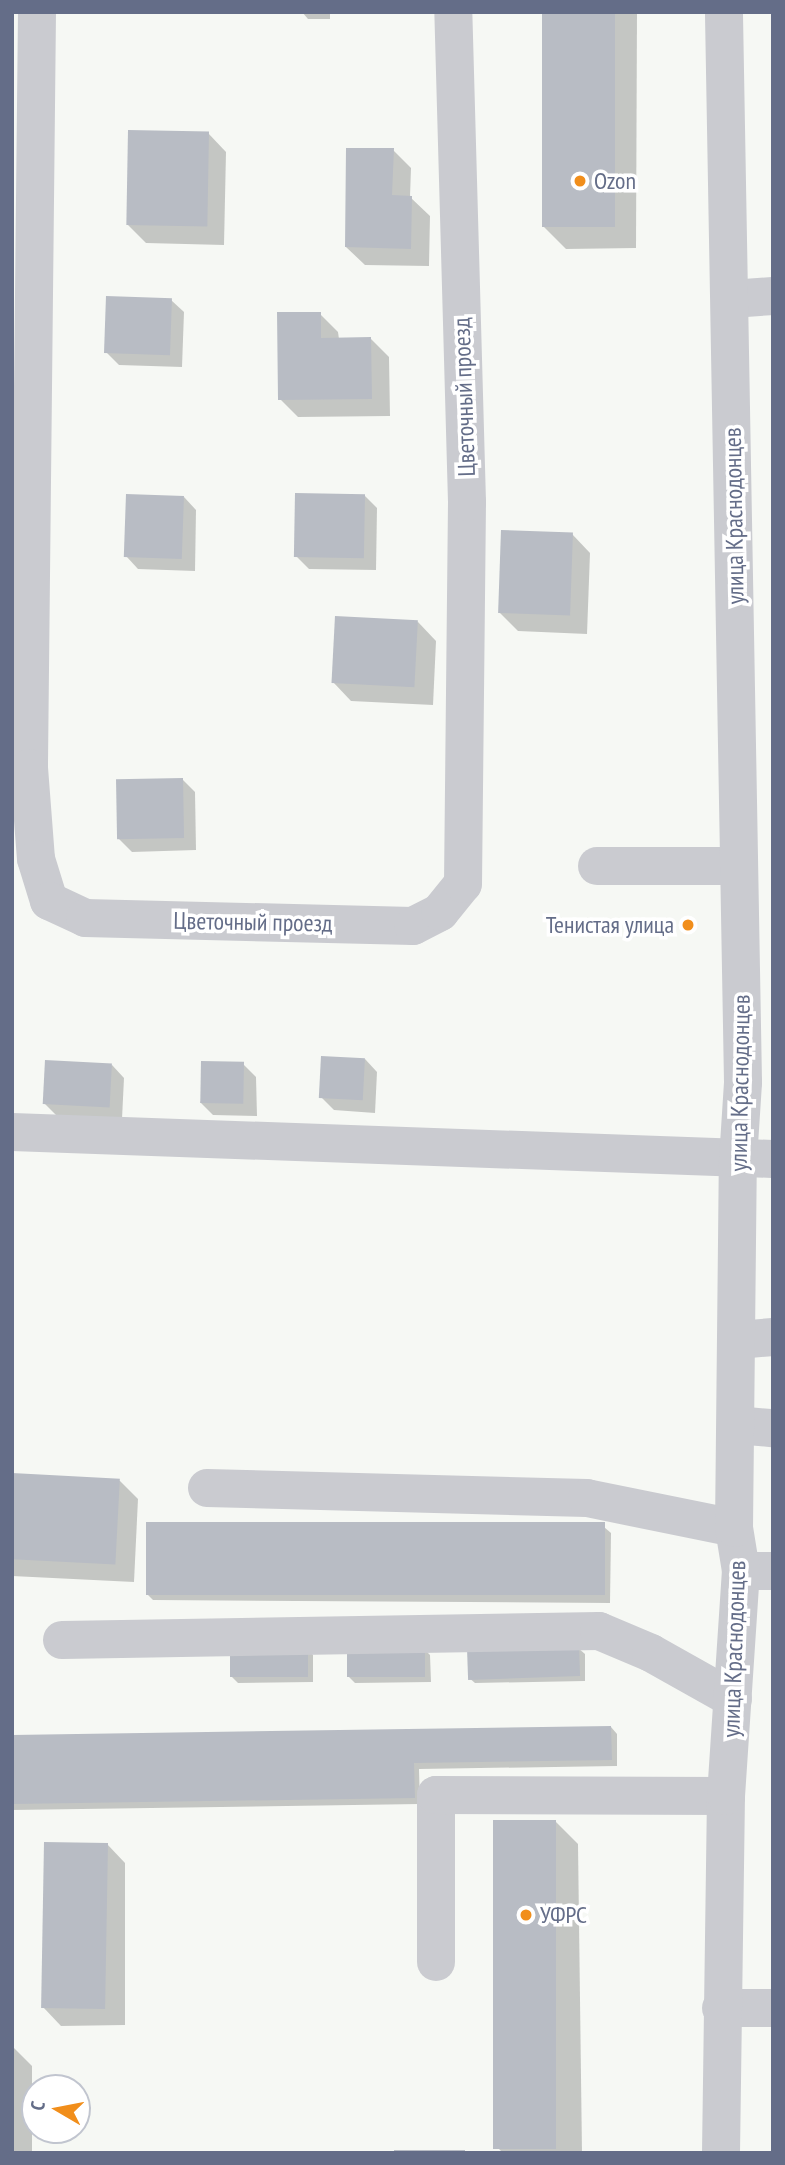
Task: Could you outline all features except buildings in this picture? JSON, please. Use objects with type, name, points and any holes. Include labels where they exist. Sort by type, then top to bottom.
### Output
[{"type":"street","name":"Цветочный проезд","points":[[37,12],[29,768],[36,859],[49,901],[85,918],[413,926],[440,912],[463,884],[467,502],[453,12]]},
{"type":"street","name":"улица Краснодонцев","points":[[721,2153],[726,1796],[733,1699],[757,1571],[734,1528],[755,1426],[755,1160],[743,1082],[724,12]]},
{"type":"street","points":[[731,299],[773,296]]},
{"type":"street","points":[[597,866],[739,866]]},
{"type":"street","points":[[12,1132],[755,1160]]},
{"type":"street","points":[[207,1488],[587,1498],[734,1528]]},
{"type":"street","points":[[62,1640],[599,1631],[650,1653],[733,1699]]},
{"type":"street","points":[[436,1962],[436,1795],[726,1796]]},
{"type":"street","points":[[721,2008],[773,2008]]},
{"type":"place","name":"Ozon","points":[[580,181]]},
{"type":"place","name":"Тенистая улица","points":[[688,925]]},
{"type":"place","name":"УФРС","points":[[526,1915]]}]
